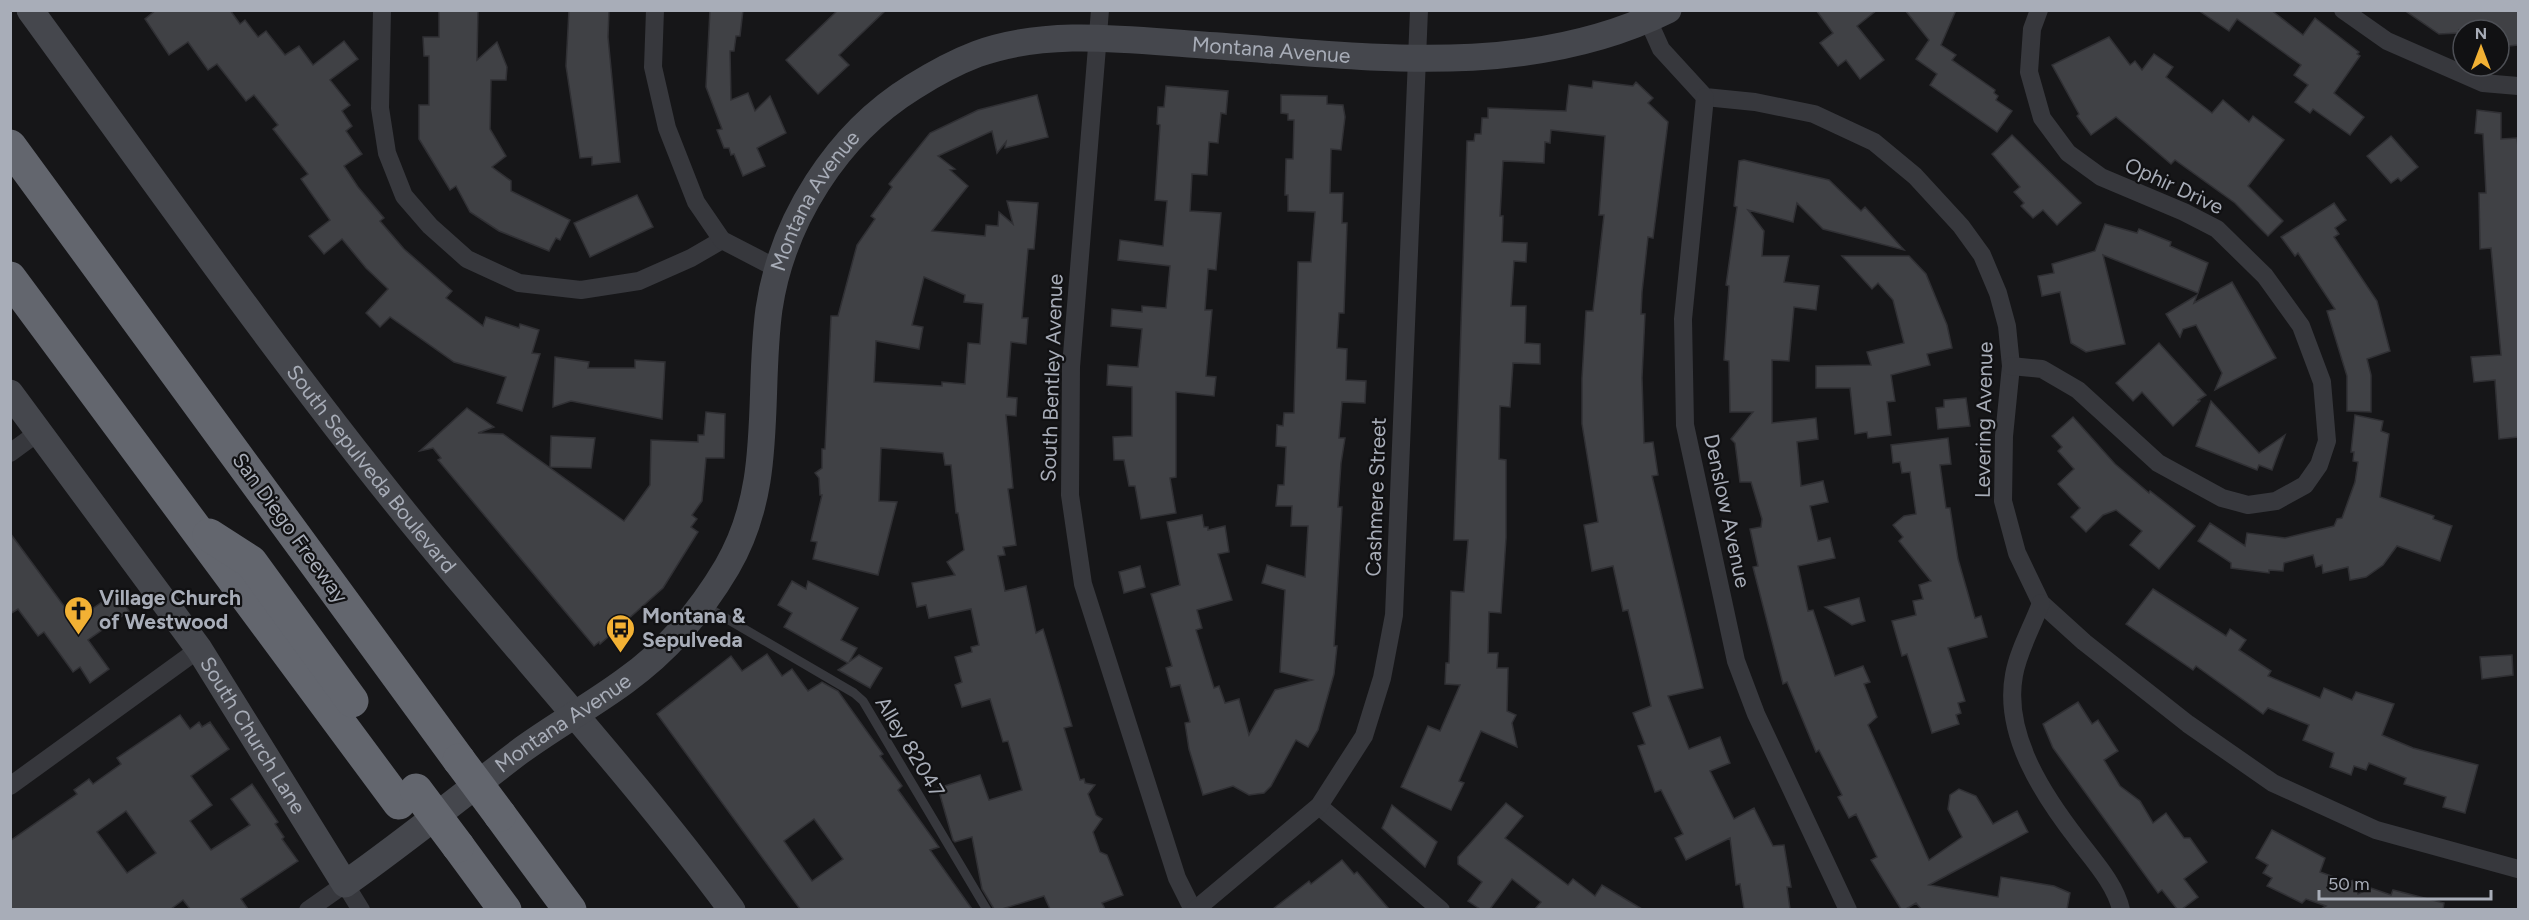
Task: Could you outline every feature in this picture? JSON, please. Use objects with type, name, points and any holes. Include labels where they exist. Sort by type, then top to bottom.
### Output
[{"type":"highway","name":"San Diego Freeway","points":[[10,146],[570,909]]},
{"type":"highway","points":[[10,278],[192,525],[450,852],[505,909]]},
{"type":"highway","points":[[450,852],[479,909]]},
{"type":"street","name":"South Sepulveda Boulevard","points":[[30,10],[276,347],[407,516],[574,714],[732,909]]},
{"type":"street","points":[[655,10],[653,67],[667,128],[696,202],[722,240],[778,269]]},
{"type":"street","name":"South Bentley Avenue","points":[[1100,10],[1071,367],[1070,495],[1083,584],[1177,878],[1194,909]]},
{"type":"street","name":"Cashmere Street","points":[[1194,909],[1319,806],[1364,736],[1382,678],[1394,615],[1415,59],[1419,10]]},
{"type":"street","name":"Ophir Drive","points":[[2012,366],[2042,369],[2078,390],[2158,463],[2222,498],[2248,504],[2276,501],[2305,485],[2319,465],[2327,441],[2322,382],[2301,326],[2265,276],[2217,230],[2184,212],[2101,177],[2068,153],[2042,118],[2029,72],[2032,29],[2039,10]]},
{"type":"street","points":[[2343,10],[2387,41],[2483,83],[2518,86]]},
{"type":"street","points":[[378,11],[380,108],[387,153],[404,196],[430,226],[467,259],[519,284],[581,290],[639,281],[691,258],[722,240]]},
{"type":"street","name":"Montana Avenue","points":[[308,909],[345,884],[525,748],[635,673],[666,647],[702,605],[730,562],[757,485],[763,447],[769,311],[778,269],[795,222],[826,169],[872,117],[912,88],[976,54],[1011,45],[1097,38],[1415,59],[1484,58],[1520,54],[1578,42],[1658,15]]},
{"type":"street","points":[[1658,15],[1661,49],[1705,97]]},
{"type":"street","name":"Levering Avenue","points":[[1705,97],[1755,102],[1814,114],[1874,142],[1916,176],[1961,226],[1982,255],[2007,326],[2012,366],[2004,436],[2003,501],[2017,553],[2041,603],[2084,642],[2144,690],[2273,783],[2376,830],[2518,868]]},
{"type":"street","name":"Denslow Avenue","points":[[1705,97],[1683,319],[1685,425],[1736,661],[1756,714],[1848,909]]},
{"type":"street","name":"South Church Lane","points":[[10,393],[199,649],[361,909]]},
{"type":"street","points":[[10,453],[40,431]]},
{"type":"street","points":[[2041,603],[2014,674],[2012,716],[2029,762],[2053,808],[2101,872],[2121,909]]},
{"type":"street","points":[[10,786],[199,649]]},
{"type":"street","points":[[1319,806],[1441,909]]},
{"type":"lane","name":"Alley 82047","points":[[702,605],[854,693],[862,701],[987,909]]},
{"type":"building","points":[[156,10],[230,10],[240,24],[245,20],[258,37],[266,31],[285,55],[299,46],[313,65],[344,41],[358,59],[330,80],[350,105],[342,111],[352,126],[346,131],[362,154],[344,166],[384,218],[380,221],[404,249],[452,291],[446,298],[483,326],[486,317],[519,328],[520,324],[539,330],[532,353],[540,354],[522,411],[497,403],[506,377],[454,362],[390,317],[380,327],[366,313],[388,289],[366,268],[342,239],[324,254],[309,236],[330,220],[301,179],[308,174],[273,129],[278,125],[254,95],[246,101],[217,64],[208,70],[188,42],[169,55],[145,19]]},
{"type":"building","points":[[439,10],[478,10],[477,60],[497,42],[507,67],[506,80],[491,80],[490,129],[506,156],[492,167],[511,181],[511,191],[570,220],[560,240],[556,238],[549,251],[499,231],[470,212],[456,186],[450,190],[419,139],[419,105],[429,105],[429,56],[424,56],[423,37],[439,37]]},
{"type":"building","points":[[569,10],[609,10],[608,37],[620,162],[592,165],[592,157],[580,158],[566,66]]},
{"type":"building","points":[[710,10],[743,10],[740,36],[736,36],[734,51],[730,51],[731,100],[748,93],[755,111],[770,96],[786,133],[757,148],[765,166],[743,176],[734,154],[731,155],[729,148],[724,148],[717,130],[722,129],[706,87]]},
{"type":"building","points":[[838,10],[886,10],[839,55],[849,65],[818,94],[786,60]]},
{"type":"building","points":[[1816,10],[1877,10],[1857,26],[1884,60],[1860,79],[1846,60],[1838,66],[1820,43],[1833,33]]},
{"type":"building","points":[[1905,10],[1956,10],[1941,45],[1956,55],[1952,60],[1995,90],[1994,93],[1998,96],[1996,100],[2012,111],[1997,132],[1930,85],[1937,74],[1916,59],[1929,40]]},
{"type":"building","points":[[2198,10],[2271,10],[2303,35],[2315,18],[2359,52],[2357,54],[2360,56],[2334,93],[2364,117],[2350,135],[2313,109],[2310,113],[2295,102],[2308,85],[2294,75],[2301,65],[2237,19],[2229,31]]},
{"type":"building","points":[[2404,10],[2518,11],[2518,45],[2511,46],[2511,18],[2451,18],[2451,33],[2439,34]]},
{"type":"building","points":[[2109,37],[2130,65],[2135,61],[2142,70],[2154,54],[2173,67],[2166,77],[2212,113],[2223,100],[2249,122],[2253,116],[2284,140],[2248,186],[2283,221],[2268,236],[2235,203],[2175,160],[2171,164],[2116,117],[2091,135],[2077,116],[2079,114],[2052,65]]},
{"type":"building","points":[[1593,81],[1633,86],[1636,82],[1653,98],[1648,103],[1668,122],[1653,238],[1648,237],[1642,292],[1641,314],[1645,314],[1642,378],[1644,443],[1653,442],[1658,475],[1652,476],[1703,688],[1668,696],[1689,749],[1720,737],[1730,763],[1710,771],[1734,819],[1754,808],[1773,846],[1784,845],[1791,887],[1787,887],[1790,909],[1744,909],[1740,884],[1736,885],[1730,838],[1686,860],[1675,838],[1683,834],[1661,790],[1655,792],[1638,746],[1645,744],[1633,713],[1651,706],[1628,610],[1623,611],[1613,566],[1592,571],[1584,525],[1598,522],[1582,424],[1582,378],[1586,311],[1593,311],[1604,215],[1599,215],[1605,136],[1551,130],[1550,143],[1545,142],[1544,163],[1503,161],[1500,216],[1503,216],[1502,242],[1527,243],[1526,262],[1514,261],[1511,306],[1526,306],[1525,343],[1540,344],[1540,364],[1513,363],[1510,407],[1500,406],[1499,459],[1506,460],[1506,538],[1501,613],[1489,612],[1488,653],[1498,653],[1497,668],[1508,668],[1507,711],[1516,715],[1512,723],[1517,747],[1481,731],[1459,781],[1464,783],[1451,810],[1401,787],[1428,726],[1440,731],[1460,685],[1445,684],[1446,663],[1449,663],[1451,591],[1464,592],[1468,540],[1454,540],[1467,141],[1474,141],[1475,134],[1481,134],[1482,118],[1488,118],[1488,108],[1566,111],[1569,85],[1592,88]]},
{"type":"building","points":[[1166,86],[1228,91],[1226,114],[1221,113],[1218,143],[1209,142],[1207,175],[1192,174],[1190,211],[1221,213],[1216,270],[1208,269],[1205,310],[1212,310],[1206,376],[1216,377],[1214,396],[1176,392],[1176,477],[1170,478],[1176,513],[1141,519],[1135,486],[1129,486],[1124,460],[1114,460],[1113,437],[1132,436],[1132,387],[1107,385],[1108,365],[1138,367],[1142,329],[1111,326],[1112,309],[1142,312],[1142,306],[1166,308],[1170,266],[1118,260],[1120,240],[1163,246],[1167,201],[1155,200],[1160,125],[1157,124],[1158,107],[1164,107]]},
{"type":"building","points":[[1037,95],[1048,137],[1005,148],[1006,142],[997,153],[992,131],[938,156],[955,169],[950,170],[968,186],[932,231],[985,236],[986,225],[998,226],[999,212],[1013,224],[1007,201],[1038,203],[1034,249],[1028,249],[1022,318],[1028,318],[1026,344],[1011,342],[1007,397],[1017,398],[1016,416],[1006,415],[1013,488],[1008,489],[1016,545],[1003,547],[1005,555],[998,556],[1005,591],[1026,586],[1036,633],[1043,629],[1072,726],[1064,728],[1080,780],[1084,779],[1085,783],[1095,785],[1088,794],[1096,815],[1102,819],[1093,832],[1100,852],[1107,855],[1123,895],[1102,903],[1105,909],[1050,909],[1044,896],[1002,909],[994,909],[982,889],[972,837],[955,842],[953,840],[938,788],[980,775],[989,800],[1022,790],[1008,741],[1003,742],[990,699],[962,707],[955,685],[962,682],[955,657],[972,652],[971,647],[979,645],[971,609],[929,618],[926,605],[917,607],[912,583],[955,575],[947,562],[964,550],[958,513],[956,513],[951,465],[945,465],[943,453],[881,448],[879,501],[897,502],[878,575],[813,559],[817,542],[811,541],[822,495],[820,495],[819,478],[815,473],[822,468],[822,449],[825,449],[831,316],[838,316],[857,245],[875,219],[871,216],[892,187],[889,184],[930,133],[978,110]],"holes":[[[924,277],[965,295],[964,302],[983,304],[980,344],[968,343],[965,384],[942,382],[942,386],[874,382],[876,341],[919,349],[923,327],[912,325]]]},
{"type":"building","points":[[1281,95],[1327,96],[1327,104],[1343,105],[1345,117],[1341,150],[1331,149],[1330,193],[1343,193],[1342,223],[1347,223],[1344,313],[1339,313],[1337,348],[1347,349],[1346,380],[1366,381],[1365,403],[1342,402],[1339,438],[1345,438],[1338,507],[1342,507],[1334,646],[1337,646],[1334,674],[1318,730],[1308,747],[1296,740],[1271,786],[1264,793],[1249,795],[1233,786],[1203,795],[1189,749],[1185,723],[1190,722],[1180,685],[1171,687],[1166,668],[1172,666],[1151,594],[1180,585],[1167,522],[1202,515],[1204,527],[1208,527],[1208,530],[1225,526],[1229,552],[1218,554],[1232,600],[1197,610],[1202,628],[1196,630],[1214,688],[1219,686],[1225,703],[1239,699],[1249,735],[1275,690],[1312,680],[1280,672],[1285,590],[1262,583],[1267,565],[1305,577],[1308,526],[1291,526],[1292,506],[1276,506],[1278,485],[1284,485],[1286,447],[1276,446],[1277,425],[1283,426],[1284,413],[1294,413],[1298,262],[1311,262],[1315,212],[1288,211],[1288,195],[1285,195],[1286,159],[1293,159],[1294,120],[1288,120],[1288,114],[1281,113]]},
{"type":"building","points":[[2477,110],[2501,113],[2501,139],[2517,138],[2518,147],[2518,437],[2499,439],[2495,380],[2474,382],[2471,357],[2501,355],[2491,248],[2480,249],[2479,193],[2486,193],[2483,134],[2475,133]]},
{"type":"building","points":[[2012,135],[2081,203],[2057,225],[2043,210],[2033,218],[2021,206],[2024,203],[2014,192],[2020,187],[1992,154]]},
{"type":"building","points":[[2391,136],[2418,167],[2401,181],[2398,178],[2391,183],[2367,156]]},
{"type":"building","points":[[1744,160],[1829,180],[1861,211],[1865,207],[1904,250],[1823,229],[1797,203],[1793,222],[1748,210],[1764,231],[1762,256],[1789,256],[1784,282],[1819,286],[1816,310],[1794,307],[1789,361],[1772,360],[1772,423],[1816,418],[1818,439],[1797,442],[1801,486],[1823,481],[1828,502],[1810,506],[1818,541],[1830,538],[1835,558],[1798,566],[1808,611],[1813,610],[1835,676],[1863,666],[1870,682],[1864,684],[1877,717],[1868,725],[1929,860],[1962,837],[1948,809],[1950,795],[1959,789],[1976,796],[1993,824],[2017,811],[2028,832],[1929,885],[1998,897],[2001,877],[2054,886],[2070,893],[2067,909],[1921,909],[1916,903],[1906,909],[1901,909],[1871,860],[1877,857],[1856,814],[1849,818],[1838,797],[1842,795],[1819,750],[1816,752],[1787,682],[1783,684],[1753,567],[1758,566],[1750,529],[1761,527],[1762,519],[1751,482],[1740,482],[1735,443],[1731,439],[1753,412],[1730,412],[1729,361],[1724,360],[1729,286],[1726,285],[1737,207],[1734,206],[1739,161]]},
{"type":"building","points":[[637,195],[653,227],[590,257],[574,223]]},
{"type":"building","points":[[2334,203],[2346,220],[2335,228],[2339,234],[2334,237],[2377,301],[2390,351],[2367,359],[2371,375],[2371,412],[2347,411],[2347,376],[2327,311],[2335,309],[2298,253],[2295,256],[2281,237]]},
{"type":"building","points":[[2105,224],[2137,233],[2139,229],[2171,242],[2170,246],[2208,263],[2198,293],[2103,255],[2125,344],[2086,352],[2071,343],[2060,292],[2042,296],[2038,276],[2054,273],[2052,264],[2095,251]]},
{"type":"building","points":[[1842,256],[1909,256],[1926,274],[1947,325],[1952,348],[1927,354],[1930,365],[1891,375],[1895,401],[1887,402],[1891,435],[1868,438],[1867,432],[1855,434],[1850,388],[1816,388],[1816,366],[1871,365],[1867,352],[1904,343],[1893,300],[1878,283],[1872,289]]},
{"type":"building","points":[[2232,282],[2276,358],[2215,390],[2222,373],[2196,325],[2183,329],[2180,337],[2166,314],[2197,295],[2194,303]]},
{"type":"building","points":[[2159,343],[2206,395],[2198,400],[2200,401],[2173,426],[2142,392],[2133,401],[2116,383]]},
{"type":"building","points":[[555,357],[589,362],[588,368],[635,368],[635,360],[665,362],[662,419],[571,401],[553,407]]},
{"type":"building","points":[[1966,398],[1970,426],[1938,429],[1936,408],[1944,407],[1944,400]]},
{"type":"building","points":[[2211,401],[2259,453],[2285,435],[2272,470],[2259,465],[2257,470],[2196,446]]},
{"type":"building","points":[[467,408],[494,427],[478,433],[503,434],[624,521],[650,485],[651,440],[698,442],[698,435],[704,435],[706,412],[725,414],[724,458],[706,458],[702,501],[692,515],[697,519],[691,527],[698,532],[663,588],[600,644],[599,642],[594,646],[438,460],[441,458],[433,448],[420,451]]},
{"type":"building","points":[[2355,415],[2383,421],[2381,431],[2389,434],[2380,497],[2434,516],[2433,519],[2452,526],[2440,561],[2397,546],[2383,565],[2366,577],[2350,580],[2348,567],[2323,573],[2322,565],[2316,567],[2313,555],[2284,563],[2283,571],[2269,570],[2269,573],[2231,568],[2231,563],[2198,541],[2210,523],[2245,546],[2247,533],[2285,538],[2334,526],[2337,519],[2342,518],[2355,482],[2358,462],[2353,461],[2354,452],[2351,452]]},
{"type":"building","points":[[2073,417],[2115,464],[2149,493],[2150,491],[2195,526],[2159,569],[2130,545],[2142,531],[2116,510],[2103,515],[2086,532],[2071,517],[2080,508],[2058,484],[2074,469],[2058,451],[2062,447],[2052,436]]},
{"type":"building","points":[[551,436],[595,438],[591,468],[550,467]]},
{"type":"building","points":[[1948,438],[1951,464],[1940,465],[1946,508],[1950,508],[1958,559],[1975,618],[1981,616],[1987,637],[1948,648],[1965,701],[1958,703],[1961,713],[1956,715],[1959,724],[1932,733],[1907,654],[1902,656],[1892,621],[1916,615],[1913,601],[1923,599],[1919,585],[1931,581],[1899,541],[1903,537],[1893,525],[1904,516],[1916,514],[1910,472],[1902,473],[1900,462],[1893,463],[1891,445]]},
{"type":"building","points":[[10,533],[75,621],[116,592],[129,611],[88,640],[109,669],[90,683],[80,667],[73,672],[44,632],[38,636],[18,609],[10,614]]},
{"type":"building","points":[[1140,566],[1145,587],[1124,593],[1119,572]]},
{"type":"building","points":[[792,581],[806,589],[808,581],[858,608],[841,640],[857,648],[849,662],[859,655],[882,668],[870,688],[838,670],[848,663],[784,627],[792,613],[778,605]]},
{"type":"building","points":[[2153,589],[2226,636],[2230,629],[2246,640],[2239,650],[2271,671],[2268,676],[2320,698],[2324,688],[2352,700],[2356,692],[2394,704],[2382,735],[2413,748],[2478,765],[2465,813],[2443,807],[2446,797],[2404,784],[2406,778],[2369,763],[2366,770],[2354,766],[2351,775],[2330,767],[2334,753],[2303,740],[2309,725],[2268,708],[2263,714],[2196,666],[2193,670],[2126,624]]},
{"type":"building","points":[[1859,598],[1865,621],[1852,625],[1825,607]]},
{"type":"building","points":[[767,654],[782,676],[792,669],[808,691],[822,682],[838,691],[883,754],[880,756],[902,786],[898,790],[939,847],[930,850],[972,909],[800,909],[657,714],[731,656],[742,671]],"holes":[[[814,819],[843,859],[812,881],[784,841]]]},
{"type":"building","points":[[2512,655],[2513,675],[2482,679],[2480,657]]},
{"type":"building","points":[[2078,702],[2092,724],[2098,720],[2118,751],[2104,760],[2120,786],[2140,801],[2153,823],[2166,813],[2184,838],[2190,838],[2207,862],[2184,879],[2198,897],[2182,909],[2177,909],[2162,890],[2158,893],[2053,748],[2043,724]]},
{"type":"building","points":[[180,715],[190,729],[199,722],[202,727],[210,722],[229,749],[191,776],[212,805],[190,821],[211,850],[250,825],[231,799],[252,784],[278,822],[275,824],[284,837],[282,839],[298,861],[241,899],[248,909],[190,909],[183,900],[171,909],[10,909],[10,841],[77,794],[74,790],[89,779],[93,784],[121,764],[117,758]],"holes":[[[126,811],[156,853],[127,873],[97,832]]]},
{"type":"building","points":[[1506,803],[1523,816],[1505,838],[1568,885],[1573,879],[1595,896],[1602,885],[1642,909],[1535,909],[1541,902],[1512,879],[1490,909],[1480,909],[1468,901],[1482,882],[1458,864],[1458,857]]},
{"type":"building","points":[[1392,805],[1437,842],[1425,867],[1382,828]]},
{"type":"building","points":[[2272,830],[2325,858],[2320,872],[2348,882],[2354,880],[2358,894],[2371,888],[2391,895],[2393,890],[2444,903],[2443,909],[2321,909],[2326,906],[2306,899],[2302,903],[2267,886],[2272,878],[2263,873],[2268,865],[2256,858]]},
{"type":"building","points":[[1342,860],[1354,874],[1357,872],[1389,909],[1273,909],[1309,881],[1311,884]]},
{"type":"place","name":"Village Church of Westwood","points":[[78,636]]},
{"type":"place","name":"Montana & Sepulveda","points":[[621,654]]}]
